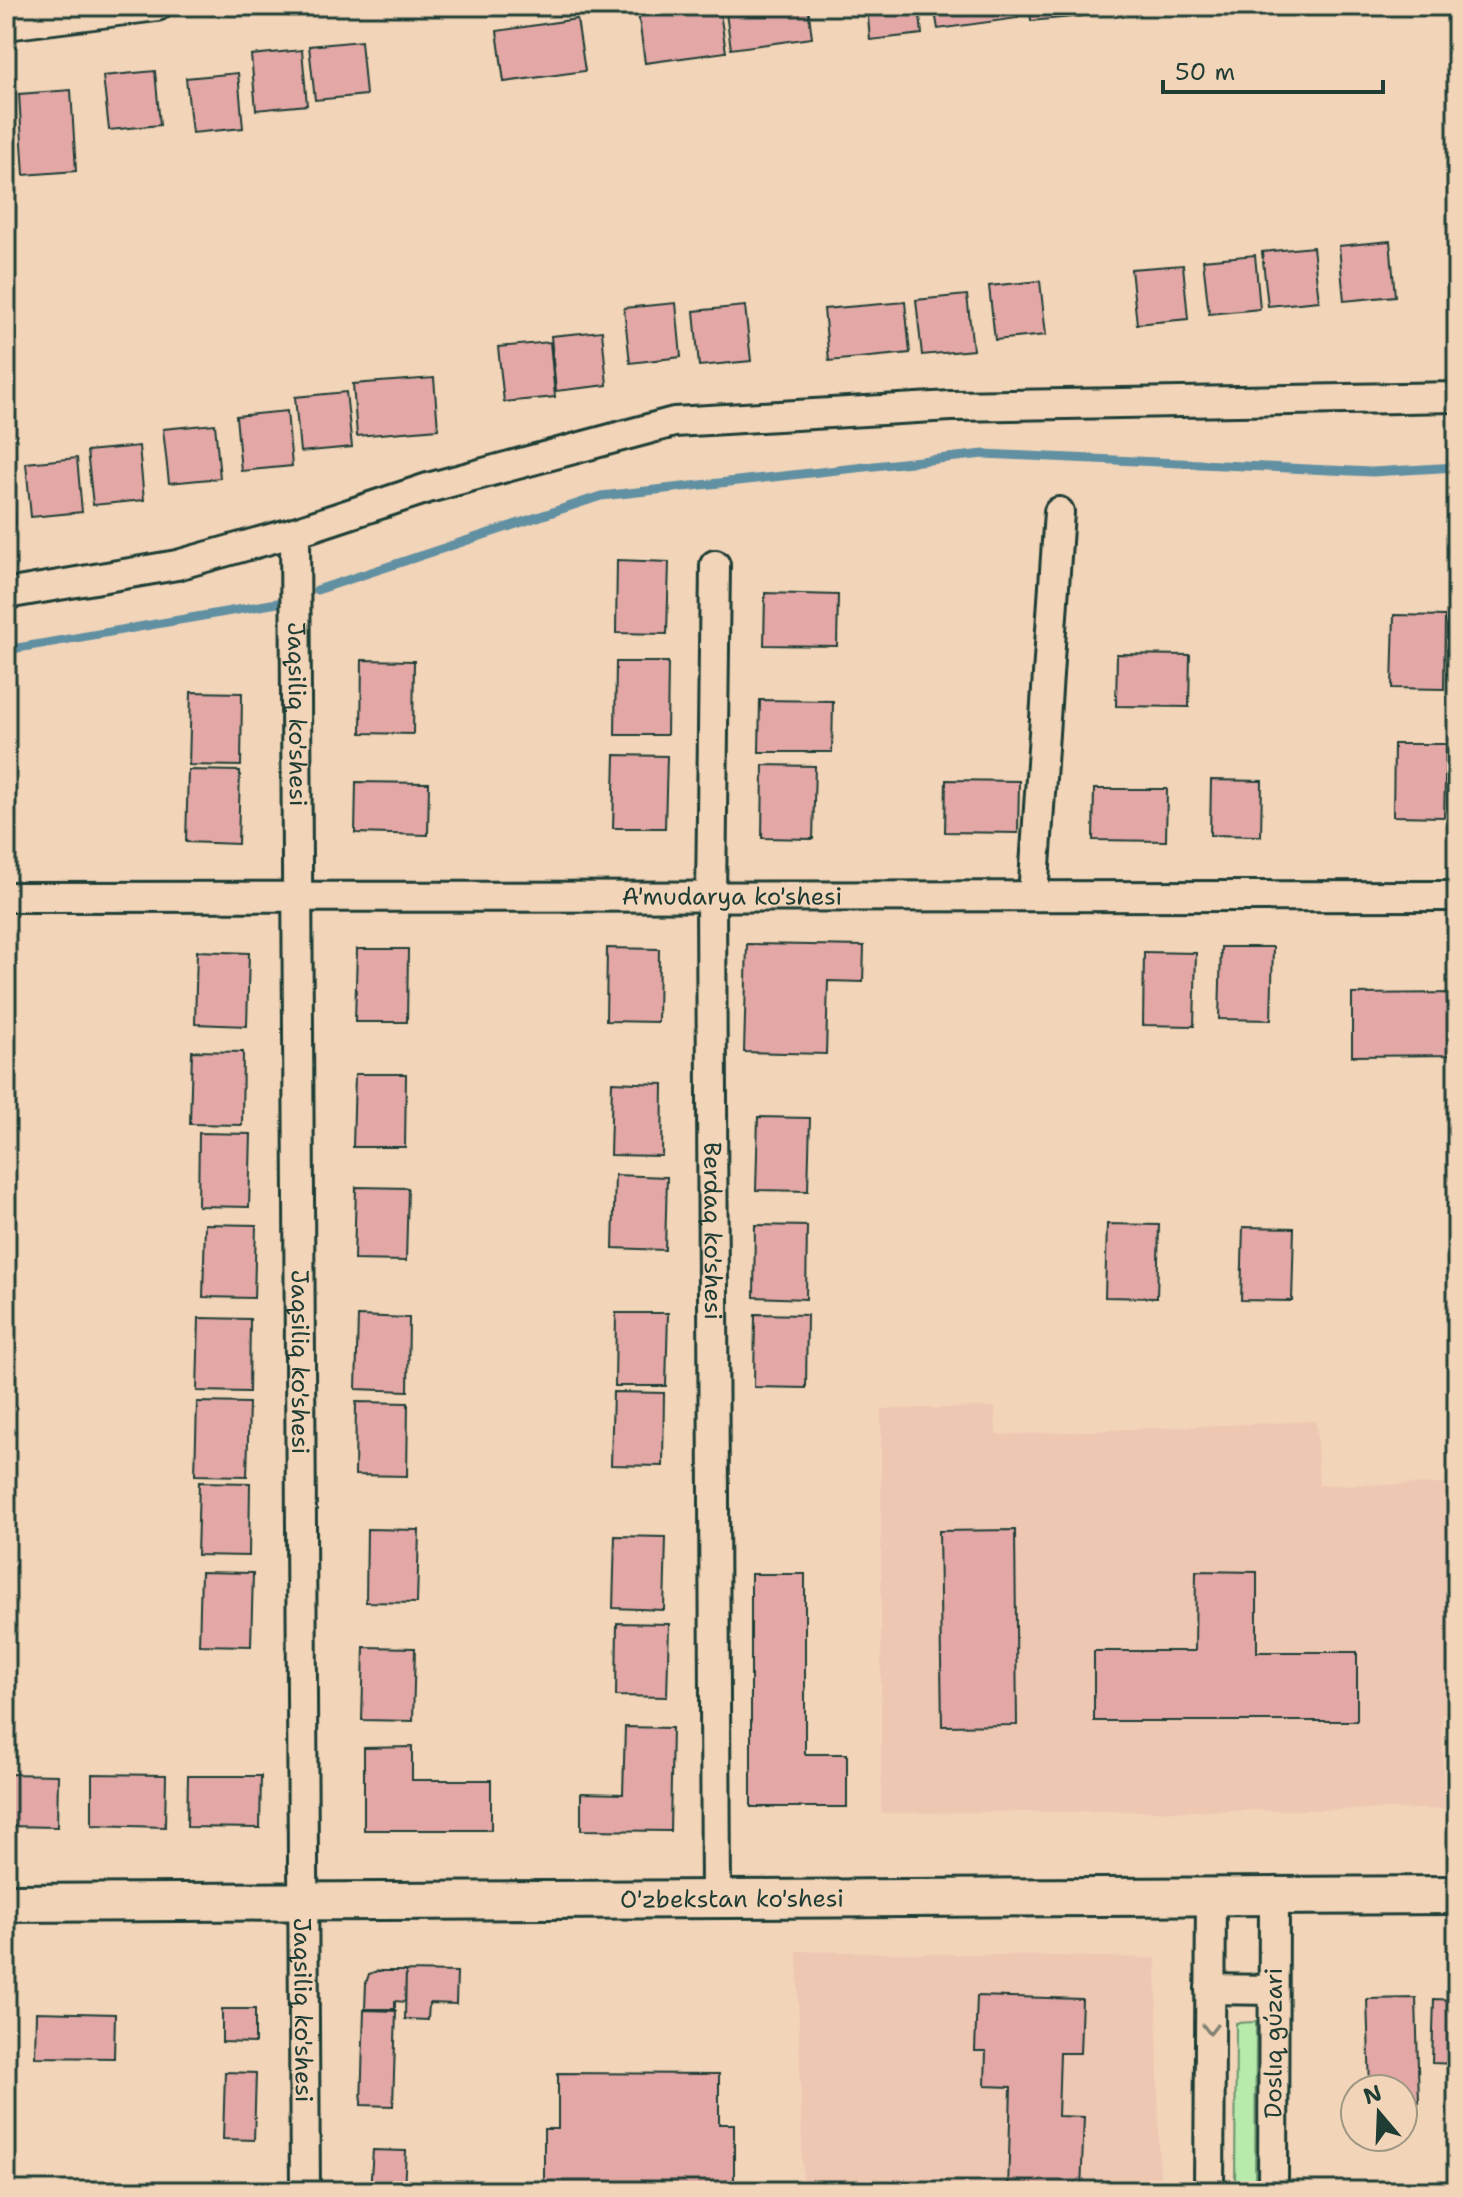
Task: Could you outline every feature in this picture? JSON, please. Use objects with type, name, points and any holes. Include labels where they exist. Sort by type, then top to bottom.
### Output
[{"type":"main road","name":"O'zbekstan ko'shesi","points":[[6,1903],[1457,1895]]},
{"type":"street","points":[[6,25],[157,6]]},
{"type":"street","points":[[6,594],[177,565],[295,532],[428,488],[674,422],[951,406],[1457,397]]},
{"type":"street","points":[[1033,896],[1059,512]]},
{"type":"street","name":"Jaqsiliq ko'shesi","points":[[295,532],[301,897],[305,2191]]},
{"type":"street","name":"Berdaq ko'shesi","points":[[715,565],[711,897],[716,1898]]},
{"type":"street","name":"A'mudarya ko'shesi","points":[[6,897],[1457,896]]},
{"type":"street","name":"Doslıq gúzari","points":[[1273,2191],[1274,1894]]},
{"type":"street","points":[[1209,2191],[1211,1895]]},
{"type":"street","points":[[1210,1989],[1273,1990]]},
{"type":"shaded area","points":[[995,1407],[996,1435],[1316,1421],[1319,1485],[1457,1484],[1457,1713],[1442,1714],[1444,1809],[881,1813],[881,1409]]},
{"type":"shaded area","points":[[797,1951],[1156,1958],[1160,2191],[803,2191]]},
{"type":"green space","points":[[1256,2022],[1255,2191],[1235,2191],[1236,2023]]},
{"type":"building","points":[[680,6],[719,6],[726,52],[645,63],[638,12]]},
{"type":"building","points":[[725,6],[808,6],[812,38],[731,49]]},
{"type":"building","points":[[867,6],[919,6],[922,34],[870,40]]},
{"type":"building","points":[[934,6],[1016,6],[1018,18],[938,29]]},
{"type":"building","points":[[1030,6],[1081,6],[1082,16],[1031,21]]},
{"type":"building","points":[[1097,6],[1149,6],[1149,7],[1098,12]]},
{"type":"building","points":[[577,19],[585,71],[504,82],[497,31]]},
{"type":"building","points":[[361,41],[366,95],[315,100],[309,46]]},
{"type":"building","points":[[302,50],[307,105],[256,110],[251,55]]},
{"type":"building","points":[[155,71],[160,125],[109,130],[103,76]]},
{"type":"building","points":[[238,73],[243,128],[192,133],[186,78]]},
{"type":"building","points":[[71,90],[76,171],[24,175],[19,94]]},
{"type":"building","points":[[6,91],[11,91],[17,172],[6,173]]},
{"type":"building","points":[[1390,241],[1395,296],[1344,301],[1339,246]]},
{"type":"building","points":[[1313,247],[1319,301],[1268,306],[1262,252]]},
{"type":"building","points":[[1255,255],[1260,309],[1209,314],[1203,260]]},
{"type":"building","points":[[1183,265],[1188,319],[1137,324],[1131,269]]},
{"type":"building","points":[[1040,281],[1046,335],[995,340],[989,286]]},
{"type":"building","points":[[967,295],[973,350],[922,355],[916,300]]},
{"type":"building","points":[[905,302],[910,353],[829,361],[824,309]]},
{"type":"building","points":[[676,303],[681,357],[630,363],[624,308]]},
{"type":"building","points":[[745,306],[751,361],[699,366],[694,311]]},
{"type":"building","points":[[602,331],[607,385],[556,391],[551,336]]},
{"type":"building","points":[[550,342],[555,397],[504,402],[498,347]]},
{"type":"building","points":[[434,378],[438,429],[357,436],[353,384]]},
{"type":"building","points":[[346,392],[352,447],[300,452],[295,397]]},
{"type":"building","points":[[287,411],[292,466],[241,471],[236,416]]},
{"type":"building","points":[[215,424],[220,478],[169,483],[163,429]]},
{"type":"building","points":[[139,446],[144,500],[93,505],[87,451]]},
{"type":"building","points":[[77,458],[82,512],[31,517],[26,463]]},
{"type":"building","points":[[6,470],[10,470],[15,524],[6,525]]},
{"type":"building","points":[[617,560],[669,562],[667,634],[616,633]]},
{"type":"building","points":[[765,593],[838,595],[837,646],[764,645]]},
{"type":"building","points":[[1394,615],[1445,616],[1444,689],[1392,688]]},
{"type":"building","points":[[1117,654],[1190,655],[1189,707],[1116,706]]},
{"type":"building","points":[[362,660],[414,661],[413,734],[361,733]]},
{"type":"building","points":[[616,662],[668,662],[667,735],[615,735]]},
{"type":"building","points":[[191,692],[242,693],[241,766],[189,765]]},
{"type":"building","points":[[760,700],[833,701],[832,752],[759,752]]},
{"type":"building","points":[[1394,744],[1446,744],[1444,817],[1393,816]]},
{"type":"building","points":[[615,755],[667,756],[665,828],[613,828]]},
{"type":"building","points":[[763,765],[815,766],[813,839],[762,838]]},
{"type":"building","points":[[188,770],[240,771],[238,844],[186,842]]},
{"type":"building","points":[[946,780],[1019,781],[1018,833],[945,832]]},
{"type":"building","points":[[1211,780],[1262,781],[1261,836],[1210,835]]},
{"type":"building","points":[[356,782],[429,783],[428,835],[355,833]]},
{"type":"building","points":[[1094,789],[1167,789],[1166,841],[1093,840]]},
{"type":"building","points":[[747,944],[864,946],[863,982],[828,981],[826,1054],[744,1052]]},
{"type":"building","points":[[1221,947],[1273,947],[1271,1020],[1219,1019]]},
{"type":"building","points":[[607,948],[659,949],[658,1022],[606,1021]]},
{"type":"building","points":[[357,949],[408,949],[407,1022],[355,1022]]},
{"type":"building","points":[[197,951],[249,953],[247,1026],[195,1024]]},
{"type":"building","points":[[1144,952],[1196,953],[1194,1026],[1143,1025]]},
{"type":"building","points":[[1457,993],[1457,1055],[1352,1056],[1352,994]]},
{"type":"building","points":[[192,1051],[243,1052],[242,1125],[190,1124]]},
{"type":"building","points":[[355,1074],[406,1074],[405,1147],[353,1147]]},
{"type":"building","points":[[612,1082],[663,1084],[662,1156],[610,1155]]},
{"type":"building","points":[[758,1117],[810,1118],[808,1191],[756,1190]]},
{"type":"building","points":[[199,1133],[251,1134],[249,1207],[198,1206]]},
{"type":"building","points":[[615,1175],[667,1177],[665,1250],[613,1248]]},
{"type":"building","points":[[356,1187],[408,1188],[406,1261],[354,1260]]},
{"type":"building","points":[[205,1224],[256,1225],[254,1298],[203,1297]]},
{"type":"building","points":[[1107,1224],[1159,1225],[1157,1298],[1105,1297]]},
{"type":"building","points":[[755,1225],[807,1226],[806,1299],[754,1297]]},
{"type":"building","points":[[1243,1227],[1294,1228],[1292,1301],[1241,1300]]},
{"type":"building","points":[[616,1313],[668,1313],[666,1386],[615,1386]]},
{"type":"building","points":[[755,1314],[807,1315],[806,1388],[754,1387]]},
{"type":"building","points":[[358,1316],[409,1318],[408,1391],[356,1389]]},
{"type":"building","points":[[199,1318],[250,1319],[249,1392],[197,1391]]},
{"type":"building","points":[[613,1392],[664,1393],[663,1466],[611,1465]]},
{"type":"building","points":[[197,1402],[249,1403],[247,1476],[195,1475]]},
{"type":"building","points":[[356,1402],[408,1403],[407,1476],[355,1475]]},
{"type":"building","points":[[199,1482],[250,1483],[249,1556],[197,1555]]},
{"type":"building","points":[[367,1529],[419,1530],[417,1603],[366,1602]]},
{"type":"building","points":[[1015,1530],[1017,1725],[942,1726],[939,1531]]},
{"type":"building","points":[[615,1536],[666,1537],[664,1610],[613,1608]]},
{"type":"building","points":[[1196,1571],[1257,1572],[1257,1652],[1357,1652],[1357,1721],[1094,1721],[1094,1651],[1195,1651]]},
{"type":"building","points":[[201,1572],[253,1573],[251,1646],[199,1645]]},
{"type":"building","points":[[751,1574],[805,1574],[805,1754],[847,1754],[847,1807],[751,1807]]},
{"type":"building","points":[[617,1623],[669,1624],[667,1697],[616,1696]]},
{"type":"building","points":[[364,1647],[415,1648],[413,1721],[362,1720]]},
{"type":"building","points":[[625,1727],[672,1728],[670,1831],[581,1830],[581,1793],[623,1794]]},
{"type":"building","points":[[412,1747],[412,1780],[491,1780],[491,1830],[364,1830],[364,1748]]},
{"type":"building","points":[[6,1774],[58,1775],[57,1827],[6,1826]]},
{"type":"building","points":[[92,1774],[166,1775],[165,1827],[92,1825]]},
{"type":"building","points":[[188,1776],[261,1776],[260,1828],[187,1827]]},
{"type":"building","points":[[406,1971],[405,2002],[395,2001],[395,2009],[365,2009],[366,1983],[369,1974]]},
{"type":"building","points":[[406,1971],[457,1972],[456,2004],[429,2003],[428,2020],[405,2019]]},
{"type":"building","points":[[977,1996],[1082,1999],[1080,2053],[1060,2053],[1058,2116],[1084,2117],[1081,2191],[1008,2191],[1011,2087],[985,2086],[986,2051],[975,2051]]},
{"type":"building","points":[[1416,1998],[1418,2073],[1369,2073],[1367,1999]]},
{"type":"building","points":[[1434,1999],[1457,2000],[1457,2064],[1432,2063]]},
{"type":"building","points":[[222,2009],[255,2009],[255,2043],[222,2042]]},
{"type":"building","points":[[364,2010],[396,2011],[393,2106],[361,2105]]},
{"type":"building","points":[[36,2012],[115,2014],[114,2058],[35,2057]]},
{"type":"building","points":[[225,2072],[256,2073],[254,2140],[223,2139]]},
{"type":"building","points":[[558,2073],[719,2074],[719,2124],[734,2124],[734,2191],[544,2191],[544,2129],[558,2129]]},
{"type":"building","points":[[373,2150],[406,2151],[404,2191],[370,2190]]},
{"type":"waterway","points":[[317,590],[601,496],[984,454],[1372,472],[1457,467]]},
{"type":"waterway","points":[[6,650],[283,602]]}]
